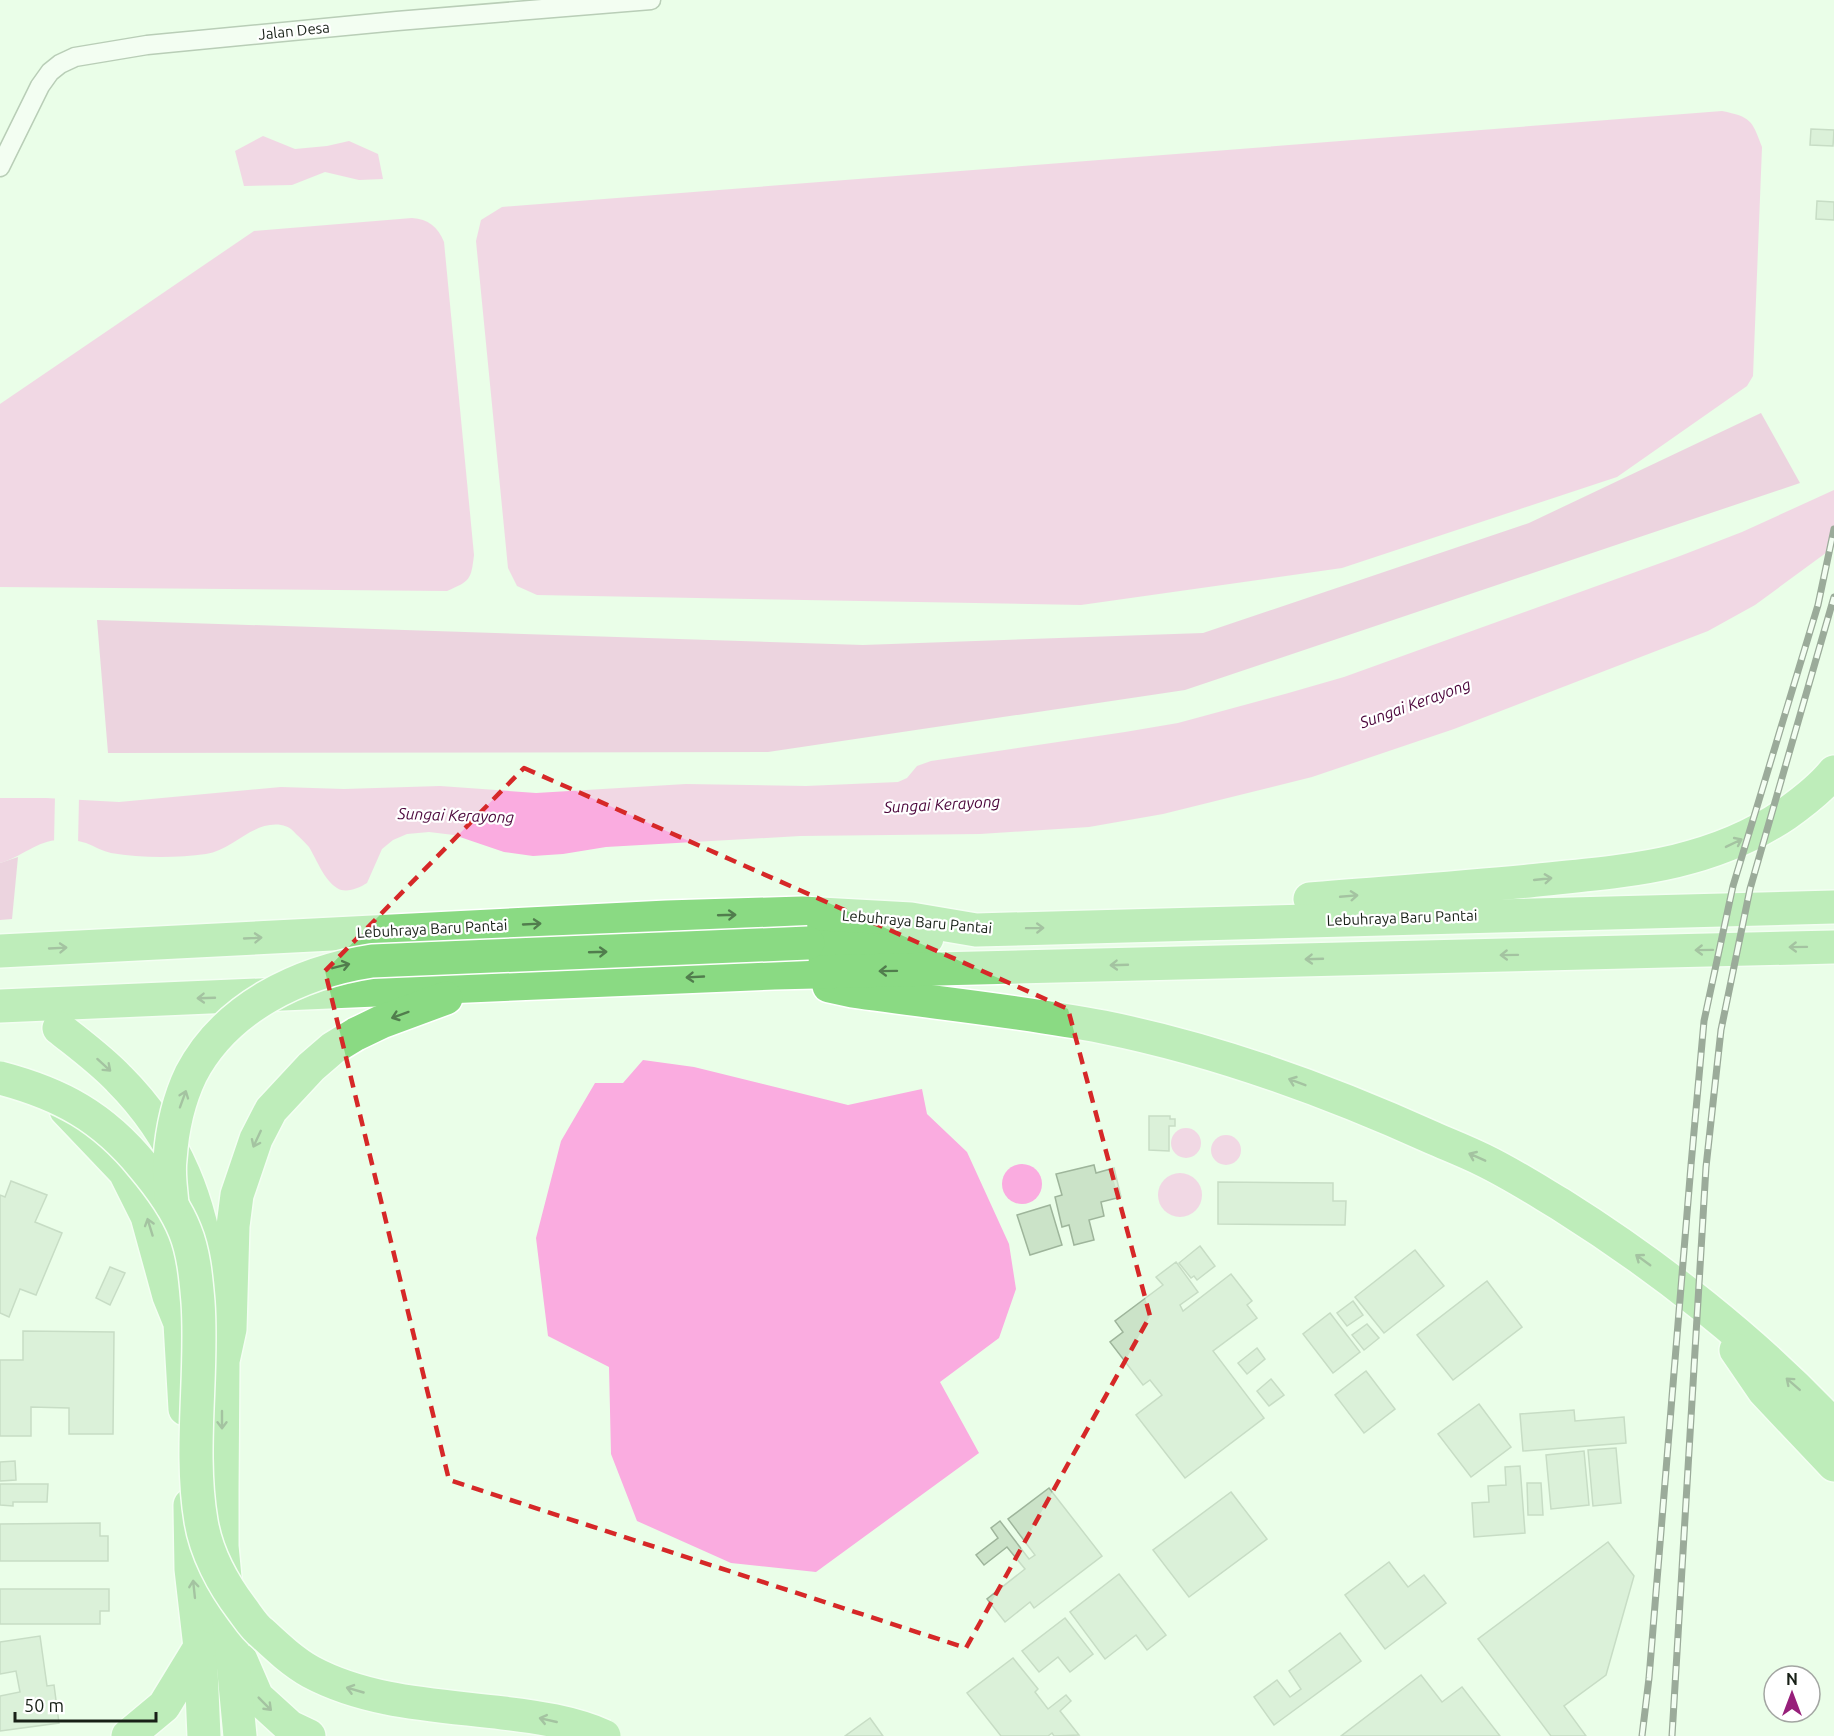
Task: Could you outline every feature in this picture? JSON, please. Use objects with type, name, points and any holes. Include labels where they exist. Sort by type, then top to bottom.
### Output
[{"type":"highway","points":[[1231,923],[1290,901],[1626,871],[1684,860],[1725,848],[1767,827],[1799,805],[1834,772]]},
{"type":"highway","name":"Lebuhraya Baru Pantai","points":[[0,951],[667,917],[802,913],[911,919],[976,930],[1834,907]]},
{"type":"highway","points":[[204,1736],[200,1647],[191,1569],[179,1255],[172,1218],[169,1161],[176,1116],[191,1074],[217,1037],[249,1008],[271,993],[342,965],[372,961],[924,939],[976,930]]},
{"type":"highway","points":[[0,1006],[774,973],[1834,946]]},
{"type":"highway","points":[[774,973],[852,991],[1102,1027],[1213,1054],[1277,1075],[1388,1117],[1484,1160],[1595,1227],[1713,1315],[1800,1389],[1834,1426]]},
{"type":"highway","points":[[240,1736],[222,1546],[223,1361],[230,1329],[233,1226],[237,1195],[256,1139],[271,1110],[311,1066],[333,1048],[356,1034],[381,1022],[474,987]]},
{"type":"highway","points":[[59,1028],[119,1079],[164,1133],[199,1211],[211,1282],[213,1326],[223,1361]]},
{"type":"highway","points":[[0,1066],[30,1082],[65,1109],[124,1173],[147,1216],[169,1296],[180,1323]]},
{"type":"highway","points":[[0,1078],[32,1086],[68,1102],[108,1128],[128,1147],[157,1183],[185,1230],[196,1276],[200,1327],[197,1485],[201,1523],[213,1560],[228,1591],[258,1630],[290,1658],[311,1672],[348,1688],[396,1700],[540,1718],[588,1729],[604,1736]]},
{"type":"highway","points":[[1713,1315],[1764,1391],[1834,1465]]},
{"type":"highway","points":[[230,1633],[257,1697],[290,1727],[309,1736]]},
{"type":"highway","points":[[128,1736],[164,1706],[200,1647]]},
{"type":"street","name":"Jalan Desa","points":[[0,167],[40,86],[60,64],[75,57],[159,44],[651,0]]},
{"type":"highlighted area","points":[[524,768],[1068,1009],[1150,1316],[966,1648],[449,1480],[325,971]]},
{"type":"shaded area","points":[[1761,413],[1800,483],[1185,690],[768,752],[108,753],[97,620],[863,645],[1203,633],[1529,523]]},
{"type":"shaded area","points":[[18,857],[12,919],[0,920],[0,863]]},
{"type":"water","points":[[1722,111],[1739,115],[1749,121],[1762,147],[1753,376],[1747,386],[1617,477],[1342,568],[1081,605],[537,595],[517,586],[508,568],[476,241],[481,220],[502,207]]},
{"type":"water","points":[[263,136],[295,149],[349,141],[378,154],[383,179],[359,180],[325,172],[292,185],[244,186],[235,151]]},
{"type":"water","points":[[412,218],[432,225],[444,242],[474,555],[472,570],[465,582],[447,591],[0,587],[0,404],[254,231]]},
{"type":"water","name":"Sungai Kerayong","points":[[1834,490],[1834,547],[1755,605],[1708,631],[1454,729],[1312,777],[1163,814],[1089,827],[980,834],[800,836],[606,847],[533,856],[504,852],[454,835],[429,832],[407,834],[393,840],[382,849],[367,883],[348,890],[341,890],[332,884],[309,847],[291,829],[281,825],[261,827],[225,847],[206,854],[171,857],[122,855],[80,841],[62,840],[44,843],[0,863],[0,798],[119,802],[281,787],[344,789],[440,786],[536,793],[686,784],[806,786],[898,782],[907,778],[917,766],[931,761],[1178,723],[1344,677],[1680,556],[1742,532]]},
{"type":"water","points":[[643,1060],[694,1067],[848,1105],[922,1089],[927,1114],[967,1152],[1009,1244],[1016,1289],[999,1338],[940,1382],[979,1453],[816,1572],[731,1563],[637,1521],[611,1454],[609,1367],[548,1336],[536,1238],[561,1141],[595,1083],[623,1083]]},
{"type":"water","points":[[1186,1128],[1192,1129],[1200,1137],[1200,1149],[1192,1157],[1186,1158],[1180,1157],[1172,1149],[1171,1143],[1172,1137],[1180,1129]]},
{"type":"water","points":[[1226,1135],[1232,1136],[1240,1144],[1240,1156],[1232,1164],[1226,1165],[1220,1164],[1212,1156],[1211,1150],[1212,1144],[1220,1136]]},
{"type":"water","points":[[1022,1164],[1030,1165],[1036,1170],[1041,1176],[1041,1192],[1036,1198],[1030,1203],[1022,1204],[1014,1203],[1008,1198],[1003,1192],[1002,1184],[1003,1176],[1008,1170],[1014,1165]]},
{"type":"water","points":[[1180,1173],[1189,1174],[1196,1179],[1201,1186],[1201,1204],[1196,1211],[1189,1216],[1180,1217],[1171,1216],[1164,1211],[1159,1204],[1158,1195],[1159,1186],[1164,1179],[1171,1174]]},
{"type":"pier","points":[[55,795],[79,797],[78,844],[54,843]]},
{"type":"building","points":[[1811,129],[1834,130],[1833,146],[1810,145]]},
{"type":"building","points":[[1817,201],[1834,202],[1834,220],[1816,219]]},
{"type":"building","points":[[1149,1116],[1170,1116],[1170,1119],[1175,1119],[1175,1126],[1169,1126],[1169,1151],[1149,1150]]},
{"type":"building","points":[[1094,1165],[1096,1173],[1114,1168],[1121,1197],[1101,1202],[1104,1216],[1089,1220],[1094,1240],[1074,1245],[1069,1225],[1062,1227],[1055,1197],[1062,1195],[1056,1174]]},
{"type":"building","points":[[11,1181],[47,1195],[35,1222],[62,1233],[36,1295],[20,1289],[9,1317],[0,1313],[0,1195],[5,1197]]},
{"type":"building","points":[[1218,1182],[1333,1183],[1333,1201],[1346,1201],[1345,1225],[1218,1224]]},
{"type":"building","points":[[1050,1205],[1062,1245],[1030,1255],[1017,1215]]},
{"type":"building","points":[[1200,1246],[1215,1266],[1197,1280],[1194,1276],[1191,1278],[1179,1263]]},
{"type":"building","points":[[1415,1250],[1444,1286],[1384,1333],[1355,1297]]},
{"type":"building","points":[[1176,1262],[1198,1292],[1180,1305],[1183,1311],[1231,1274],[1252,1301],[1247,1305],[1257,1318],[1213,1351],[1264,1418],[1185,1478],[1136,1415],[1162,1395],[1150,1380],[1143,1385],[1110,1342],[1123,1332],[1115,1321],[1163,1285],[1156,1277]]},
{"type":"building","points":[[110,1267],[125,1273],[110,1305],[96,1298]]},
{"type":"building","points":[[1487,1281],[1522,1327],[1453,1380],[1417,1335]]},
{"type":"building","points":[[1353,1301],[1363,1315],[1347,1326],[1337,1313]]},
{"type":"building","points":[[1330,1313],[1360,1352],[1333,1373],[1303,1334]]},
{"type":"building","points":[[1367,1324],[1379,1338],[1364,1350],[1352,1335]]},
{"type":"building","points":[[23,1331],[114,1332],[113,1434],[69,1434],[69,1408],[31,1407],[31,1436],[0,1436],[0,1360],[23,1360]]},
{"type":"building","points":[[1257,1348],[1265,1359],[1247,1374],[1238,1363]]},
{"type":"building","points":[[1366,1371],[1395,1409],[1364,1433],[1335,1395]]},
{"type":"building","points":[[1271,1379],[1284,1395],[1269,1406],[1257,1391]]},
{"type":"building","points":[[1479,1404],[1511,1447],[1471,1477],[1438,1434]]},
{"type":"building","points":[[1574,1410],[1575,1421],[1624,1417],[1626,1443],[1523,1451],[1520,1414]]},
{"type":"building","points":[[1616,1448],[1621,1503],[1593,1506],[1588,1450]]},
{"type":"building","points":[[1584,1451],[1589,1505],[1551,1509],[1546,1455]]},
{"type":"building","points":[[15,1461],[16,1480],[0,1481],[0,1462]]},
{"type":"building","points":[[1520,1466],[1525,1533],[1474,1537],[1472,1503],[1489,1502],[1488,1486],[1506,1485],[1505,1467]]},
{"type":"building","points":[[1527,1483],[1541,1483],[1543,1515],[1528,1515]]},
{"type":"building","points":[[0,1484],[48,1484],[47,1502],[13,1502],[13,1506],[0,1505]]},
{"type":"building","points":[[1049,1488],[1102,1556],[1034,1608],[1030,1602],[1005,1622],[987,1599],[1025,1569],[1007,1547],[984,1565],[976,1555],[998,1538],[991,1528],[1000,1521],[1029,1559],[1035,1555],[1008,1519]]},
{"type":"building","points":[[1231,1492],[1267,1539],[1189,1597],[1153,1550]]},
{"type":"building","points":[[100,1523],[100,1536],[108,1536],[108,1561],[0,1561],[0,1524]]},
{"type":"building","points":[[1608,1542],[1634,1576],[1606,1675],[1564,1706],[1586,1736],[1551,1736],[1478,1639]]},
{"type":"building","points":[[1389,1562],[1408,1587],[1424,1575],[1446,1603],[1385,1649],[1345,1595]]},
{"type":"building","points":[[1119,1574],[1166,1635],[1147,1650],[1136,1635],[1105,1659],[1070,1612]]},
{"type":"building","points":[[0,1589],[109,1589],[109,1611],[100,1611],[100,1624],[0,1624]]},
{"type":"building","points":[[1065,1618],[1093,1654],[1070,1672],[1058,1657],[1039,1672],[1022,1651]]},
{"type":"building","points":[[1340,1633],[1361,1661],[1274,1725],[1254,1697],[1277,1680],[1290,1697],[1301,1689],[1289,1671]]},
{"type":"building","points":[[40,1636],[47,1686],[54,1685],[59,1723],[0,1731],[0,1696],[20,1692],[16,1671],[0,1674],[0,1642]]},
{"type":"building","points":[[1013,1658],[1038,1689],[1035,1692],[1048,1709],[1066,1695],[1071,1701],[1060,1711],[1079,1735],[1054,1736],[1052,1733],[1048,1736],[1001,1736],[967,1693]]},
{"type":"building","points":[[1421,1675],[1442,1702],[1462,1687],[1500,1736],[1341,1736]]},
{"type":"building","points":[[870,1718],[883,1736],[845,1736]]},
{"type":"railway","points":[[1642,1736],[1649,1678],[1704,1021],[1733,886],[1818,605],[1834,529]]},
{"type":"railway","points":[[1672,1736],[1706,1167],[1721,1030],[1750,889],[1834,597]]}]
